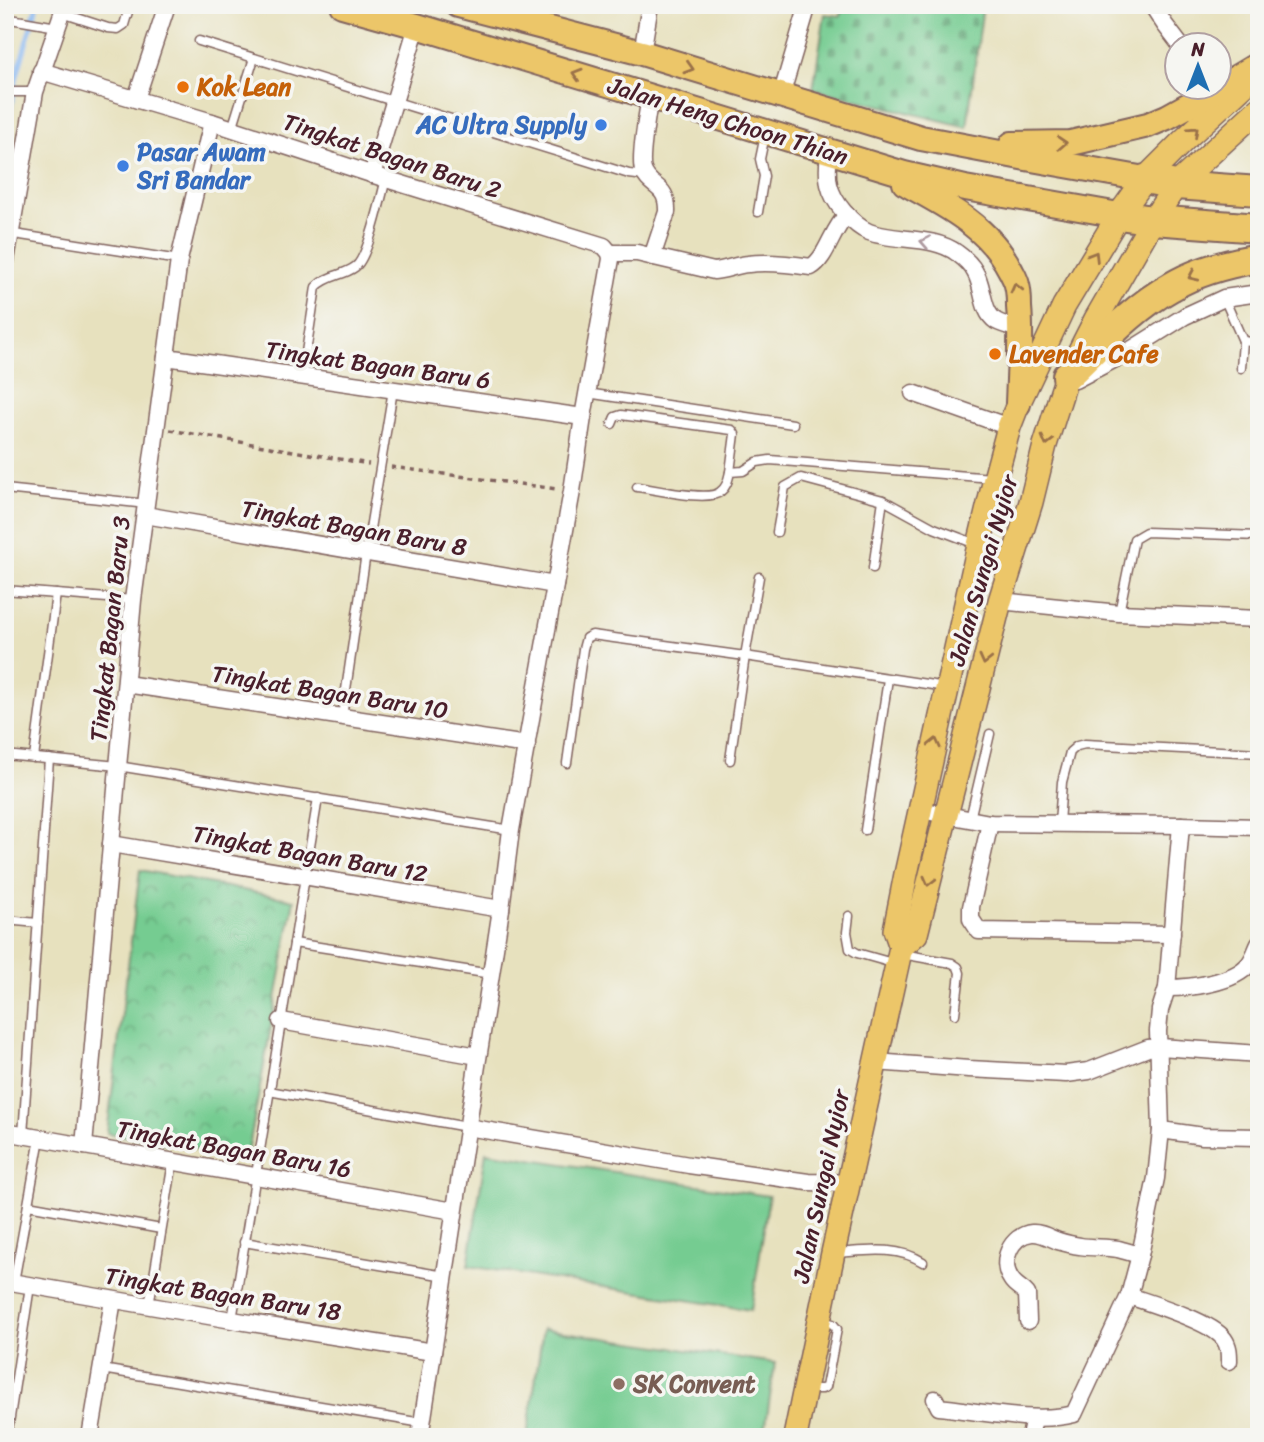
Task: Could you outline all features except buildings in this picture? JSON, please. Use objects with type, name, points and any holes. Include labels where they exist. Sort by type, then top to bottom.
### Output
[{"type":"highway","name":"Jalan Heng Choon Thian","points":[[342,5],[873,165],[965,188],[1119,215]]},
{"type":"highway","name":"Jalan Heng Choon Thian","points":[[458,5],[642,54],[921,138],[1145,179]]},
{"type":"highway","points":[[1232,79],[1259,64]]},
{"type":"highway","points":[[921,138],[1026,144],[1071,143],[1147,125],[1192,102]]},
{"type":"highway","points":[[873,165],[940,202],[978,227],[997,247],[1017,284],[1021,329],[1018,404]]},
{"type":"highway","points":[[1145,179],[1175,185],[1259,191]]},
{"type":"highway","points":[[1119,215],[1259,228]]},
{"type":"highway","points":[[1065,381],[1141,307],[1171,286],[1214,268],[1259,258]]},
{"type":"main road","name":"Jalan Sungai Nyior","points":[[794,1437],[899,955],[895,930],[920,810],[979,545],[1009,427],[1064,306],[1119,215],[1145,179],[1259,71]]},
{"type":"main road","name":"Jalan Sungai Nyior","points":[[899,955],[916,934],[1000,601],[1065,381],[1096,319],[1175,185],[1259,109]]},
{"type":"street","points":[[136,99],[167,5]]},
{"type":"street","points":[[642,54],[650,5]]},
{"type":"street","points":[[781,96],[808,5]]},
{"type":"street","points":[[1152,5],[1170,32]]},
{"type":"street","points":[[5,266],[8,233],[35,92],[56,17]]},
{"type":"street","points":[[379,177],[394,103],[417,26]]},
{"type":"street","name":"Tingkat Bagan Baru 2","points":[[41,71],[604,246],[609,251],[637,253],[714,271],[757,263],[811,267],[817,264],[834,230],[846,215]]},
{"type":"street","points":[[650,96],[642,165],[646,176],[666,196],[667,205],[652,257]]},
{"type":"street","name":"Tingkat Bagan Baru 3","points":[[84,1146],[133,600],[179,260],[212,122]]},
{"type":"street","points":[[829,152],[827,171],[831,194],[846,215],[870,232],[933,243],[953,250],[968,262],[977,274],[990,316],[997,322],[1021,329]]},
{"type":"street","points":[[421,1430],[511,830],[572,491],[611,259],[609,251]]},
{"type":"street","points":[[1065,381],[1121,356],[1185,316],[1224,298],[1259,293]]},
{"type":"street","name":"Tingkat Bagan Baru 6","points":[[166,357],[583,417]]},
{"type":"street","points":[[913,393],[1009,427]]},
{"type":"street","name":"Tingkat Bagan Baru 8","points":[[146,509],[555,585]]},
{"type":"street","points":[[1000,601],[1119,612],[1259,619]]},
{"type":"street","name":"Tingkat Bagan Baru 10","points":[[126,684],[527,745]]},
{"type":"street","points":[[920,810],[990,823],[1259,827]]},
{"type":"street","points":[[990,823],[971,907],[971,919],[979,930],[1172,934]]},
{"type":"street","points":[[935,1399],[940,1407],[1034,1418],[1074,1414],[1129,1296],[1156,1178],[1161,1130],[1158,1031],[1160,1010],[1167,988],[1181,825]]},
{"type":"street","name":"Tingkat Bagan Baru 12","points":[[111,844],[501,909]]},
{"type":"street","points":[[1167,988],[1184,988],[1235,976],[1249,964],[1259,944]]},
{"type":"street","points":[[281,1021],[478,1056]]},
{"type":"street","points":[[875,1062],[1066,1074],[1089,1071],[1148,1048],[1259,1054]]},
{"type":"street","points":[[467,1127],[689,1165],[808,1182],[849,1183]]},
{"type":"street","points":[[1161,1130],[1203,1136],[1259,1137]]},
{"type":"street","name":"Tingkat Bagan Baru 16","points":[[5,1132],[454,1211]]},
{"type":"street","points":[[1028,1321],[1027,1294],[1009,1277],[1006,1265],[1008,1252],[1017,1238],[1032,1233],[1043,1234],[1079,1246],[1116,1249],[1140,1255]]},
{"type":"street","name":"Tingkat Bagan Baru 18","points":[[17,1283],[433,1352]]},
{"type":"street","points":[[1129,1296],[1178,1312],[1218,1332],[1227,1343],[1229,1361]]},
{"type":"street","points":[[90,1437],[113,1300]]},
{"type":"street","points":[[1030,1437],[1034,1418]]},
{"type":"lane","points":[[5,18],[24,21],[56,17],[118,29],[124,25],[130,5]]},
{"type":"lane","points":[[199,41],[629,174],[646,176]]},
{"type":"lane","points":[[232,129],[254,58]]},
{"type":"lane","points":[[10,91],[35,92]]},
{"type":"lane","points":[[758,212],[764,176],[760,159],[765,132]]},
{"type":"lane","points":[[302,378],[316,287],[322,281],[357,267],[365,252],[379,177]]},
{"type":"lane","points":[[8,233],[179,260]]},
{"type":"lane","points":[[1224,298],[1243,341],[1241,368]]},
{"type":"lane","points":[[1243,341],[1259,343]]},
{"type":"lane","points":[[342,717],[379,465],[393,390]]},
{"type":"lane","points":[[587,393],[793,424]]},
{"type":"lane","points":[[612,424],[615,417],[621,415],[732,430],[735,435],[727,484],[719,494],[706,497],[637,487]]},
{"type":"lane","points":[[730,472],[743,471],[757,462],[769,460],[995,479]]},
{"type":"lane","points":[[777,532],[785,487],[801,478],[883,500],[934,528],[979,545]]},
{"type":"lane","points":[[5,489],[146,509]]},
{"type":"lane","points":[[873,568],[883,500]]},
{"type":"lane","points":[[1119,612],[1134,539],[1146,532],[1259,536]]},
{"type":"lane","points":[[730,760],[759,577]]},
{"type":"lane","points":[[5,590],[133,600]]},
{"type":"lane","points":[[34,758],[56,594]]},
{"type":"lane","points":[[567,763],[586,638],[592,635],[947,687]]},
{"type":"lane","points":[[865,830],[888,678]]},
{"type":"lane","points":[[970,819],[990,734]]},
{"type":"lane","points":[[1059,823],[1062,782],[1070,752],[1077,746],[1085,744],[1259,753]]},
{"type":"lane","points":[[5,755],[118,766],[511,830]]},
{"type":"lane","points":[[23,1135],[49,759]]},
{"type":"lane","points":[[232,1320],[318,798]]},
{"type":"lane","points":[[849,916],[849,949],[857,953],[899,955],[952,963],[958,967],[960,973],[955,1014]]},
{"type":"lane","points":[[5,920],[37,923]]},
{"type":"lane","points":[[294,943],[491,974]]},
{"type":"lane","points":[[270,1091],[467,1127]]},
{"type":"lane","points":[[7,1437],[17,1283],[40,1138]]},
{"type":"lane","points":[[149,1306],[173,1162]]},
{"type":"lane","points":[[28,1205],[161,1229]]},
{"type":"lane","points":[[244,1242],[445,1276]]},
{"type":"lane","points":[[833,1253],[887,1250],[911,1255],[923,1262]]},
{"type":"lane","points":[[102,1370],[421,1430]]},
{"type":"path","points":[[157,428],[379,465],[572,491]]},
{"type":"green space","points":[[843,5],[983,5],[967,127],[813,89],[825,14],[841,16]]},
{"type":"green space","points":[[140,870],[294,900],[247,1158],[107,1133]]},
{"type":"green space","points":[[486,1152],[769,1196],[751,1310],[468,1266]]},
{"type":"green space","points":[[543,1329],[775,1363],[764,1437],[527,1437]]},
{"type":"waterway","points":[[5,138],[16,79],[37,5]]},
{"type":"place","name":"Kok Lean","points":[[183,87]]},
{"type":"place","name":"AC Ultra Supply","points":[[601,125]]},
{"type":"place","name":"Pasar Awam Sri Bandar","points":[[123,166]]},
{"type":"place","name":"Lavender Cafe","points":[[995,354]]},
{"type":"place","name":"SK Convent","points":[[619,1384]]}]
